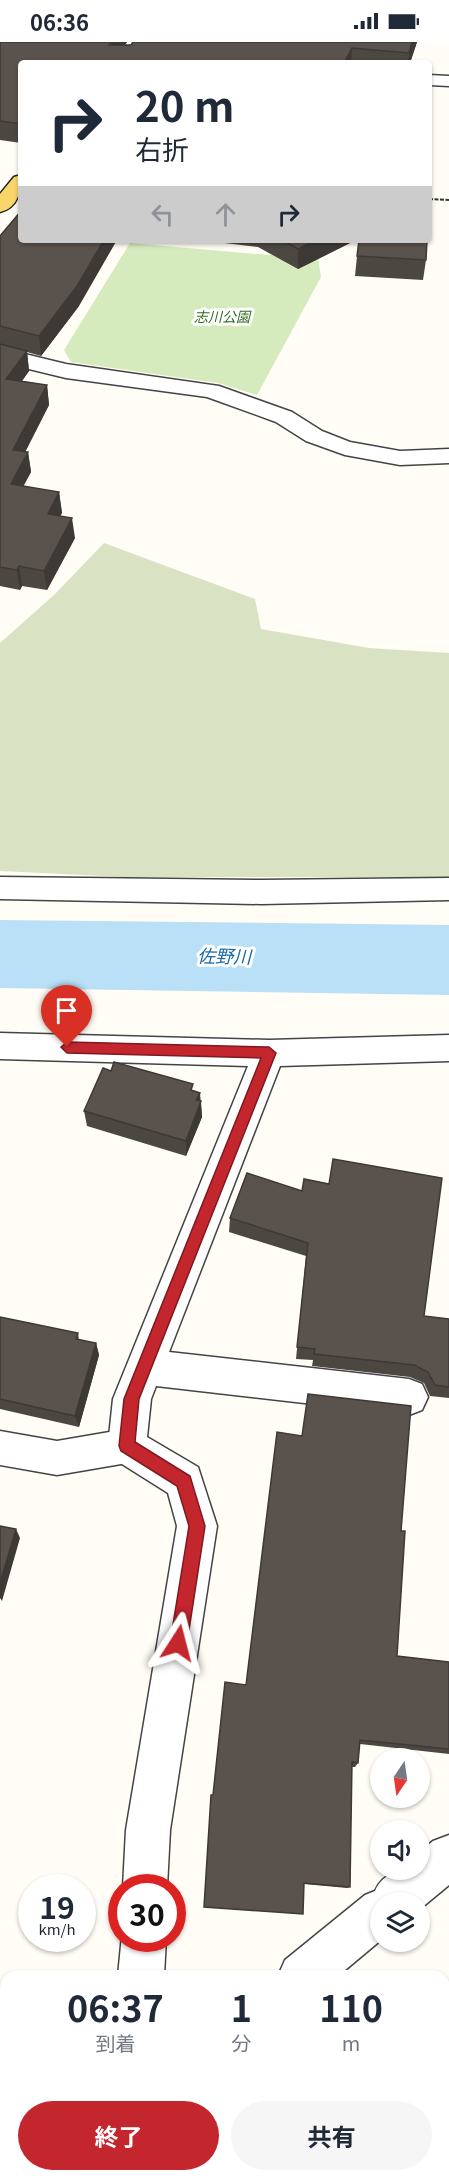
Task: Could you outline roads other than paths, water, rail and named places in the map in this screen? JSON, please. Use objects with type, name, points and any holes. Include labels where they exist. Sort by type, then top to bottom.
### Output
[{"type":"main road","points":[[0,206],[18,185]]},
{"type":"street","points":[[0,355],[66,371],[211,391],[284,417],[314,436],[345,448],[400,458],[449,456]]},
{"type":"street","points":[[0,888],[261,892],[449,890]]},
{"type":"street","points":[[0,1046],[269,1053],[449,1048]]},
{"type":"street","points":[[146,1874],[148,1830],[197,1526],[184,1481],[127,1446],[132,1399],[269,1053]]},
{"type":"street","points":[[144,1367],[409,1397]]},
{"type":"street","points":[[405,1892],[449,1857]]},
{"type":"street","points":[[308,1970],[370,1920]]},
{"type":"street","points":[[141,1970],[142,1952]]},
{"type":"lane","points":[[432,80],[449,81]]},
{"type":"lane","points":[[0,1448],[57,1458],[127,1446]]},
{"type":"waterway","name":"佐野川","points":[[0,954],[449,960]]},
{"type":"park label","name":"志川公園","points":[[222,317]]}]
